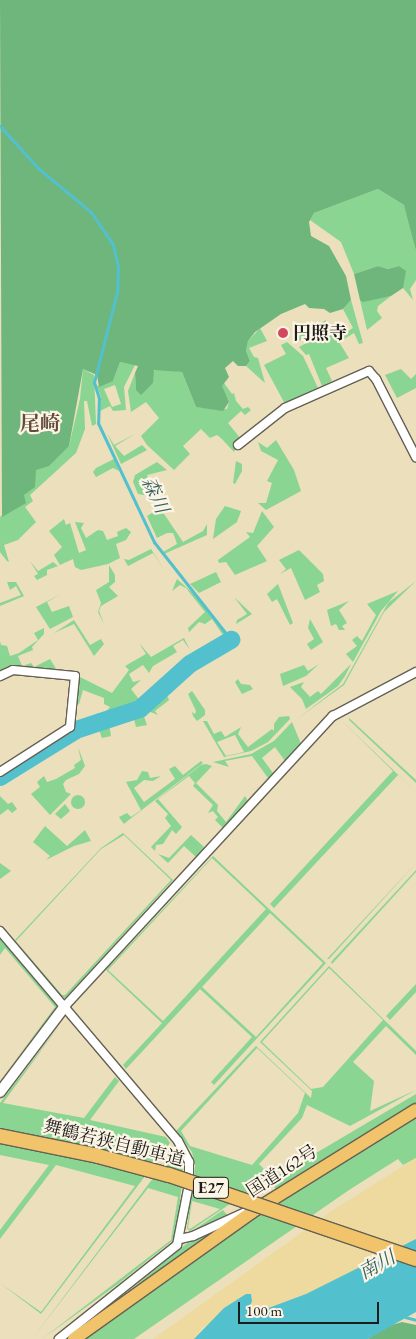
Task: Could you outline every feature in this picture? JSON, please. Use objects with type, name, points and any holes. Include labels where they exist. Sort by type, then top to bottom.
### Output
[{"type":"highway","name":"国道162号","points":[[74,1339],[252,1212],[416,1110]]},
{"type":"highway","name":"舞鶴若狭自動車道","points":[[0,1136],[89,1153],[178,1177],[416,1259]]},
{"type":"street","points":[[238,446],[285,408],[369,371],[376,380],[416,457]]},
{"type":"street","points":[[0,676],[14,670],[75,676],[70,727],[0,772]]},
{"type":"street","points":[[0,1092],[65,1006],[332,716],[416,672]]},
{"type":"street","points":[[0,931],[65,1006],[187,1155],[189,1184],[180,1239]]},
{"type":"street","points":[[59,1339],[102,1307],[180,1239],[252,1212]]},
{"type":"green space","points":[[0,0],[416,0],[416,251],[404,205],[378,189],[314,213],[309,222],[311,236],[329,246],[346,276],[351,300],[343,309],[330,313],[324,309],[309,308],[305,304],[281,314],[255,332],[248,341],[246,351],[250,361],[246,366],[238,366],[233,361],[225,368],[229,377],[222,386],[229,402],[223,411],[196,407],[182,372],[154,370],[153,383],[141,395],[136,390],[135,373],[138,366],[120,362],[113,381],[99,387],[97,375],[83,369],[69,446],[49,466],[36,470],[35,487],[24,495],[26,503],[2,517]]},
{"type":"green space","points":[[378,189],[404,205],[410,220],[416,251],[416,280],[410,289],[413,300],[403,288],[399,266],[388,269],[378,266],[354,274],[341,242],[310,220],[314,213]]},
{"type":"green space","points":[[378,266],[388,269],[399,266],[406,271],[403,288],[391,296],[363,302],[360,300],[354,274]]},
{"type":"green space","points":[[391,296],[378,306],[377,311],[382,318],[367,330],[360,300]]},
{"type":"green space","points":[[351,300],[363,343],[359,344],[354,333],[339,342],[349,358],[326,368],[332,381],[322,386],[309,354],[306,355],[299,347],[331,330],[336,338],[353,328],[343,309]]},
{"type":"green space","points":[[326,320],[330,327],[295,343],[297,337]]},
{"type":"green space","points":[[260,328],[267,341],[249,348],[254,357],[258,358],[265,383],[246,366],[250,361],[246,351],[248,341]]},
{"type":"green space","points":[[287,342],[303,356],[318,388],[285,404],[264,365],[286,354],[281,345]]},
{"type":"green space","points":[[120,362],[135,365],[124,387],[126,410],[113,411],[110,406],[100,411],[101,397],[97,386],[113,381]],"holes":[[[115,385],[121,404],[112,407],[104,389]]]},
{"type":"green space","points":[[157,368],[182,372],[196,407],[227,409],[229,402],[221,386],[224,383],[232,394],[234,393],[236,401],[243,409],[248,407],[251,410],[245,415],[241,411],[228,423],[241,439],[234,452],[217,435],[210,438],[201,429],[183,446],[190,454],[174,470],[147,445],[141,436],[159,418],[146,402],[131,412],[128,391],[135,373],[136,390]]},
{"type":"green space","points":[[83,369],[94,375],[96,424],[92,426],[87,401],[84,401],[85,429],[76,453],[30,495],[33,501],[25,507],[36,522],[18,540],[4,545],[9,562],[0,552],[0,517],[24,495],[35,470],[69,446],[80,399]]},
{"type":"green space","points":[[401,369],[411,379],[416,374],[416,388],[397,398],[385,375]]},
{"type":"green space","points":[[107,433],[114,445],[135,434],[115,446],[124,456],[142,445],[147,450],[121,464]]},
{"type":"green space","points":[[276,440],[294,470],[301,491],[266,510],[258,503],[266,503],[272,483],[267,481],[278,460],[261,451],[258,442],[267,448]]},
{"type":"green space","points":[[114,459],[119,471],[113,468],[96,477],[93,472],[96,468]]},
{"type":"green space","points":[[236,461],[242,464],[242,471],[235,484],[233,483]]},
{"type":"green space","points":[[157,462],[167,470],[147,475],[152,488],[144,495],[138,494],[133,482],[135,475]]},
{"type":"green space","points":[[225,506],[241,511],[237,522],[213,539],[216,519]]},
{"type":"green space","points":[[160,508],[183,542],[203,531],[207,524],[207,535],[164,554],[163,552],[177,544],[173,533],[167,533],[157,538],[147,516]]},
{"type":"green space","points":[[262,511],[274,527],[257,546],[267,561],[235,575],[226,562],[219,563],[218,560],[250,537],[246,532],[253,533]]},
{"type":"green space","points":[[64,519],[66,525],[70,523],[79,553],[86,550],[75,522],[84,523],[81,528],[86,538],[98,530],[103,531],[107,540],[118,536],[117,532],[126,528],[131,532],[126,540],[116,544],[120,558],[108,564],[81,570],[75,567],[73,559],[60,565],[54,555],[62,547],[49,531]]},
{"type":"green space","points":[[151,549],[165,571],[153,553],[128,566],[124,559],[129,560]]},
{"type":"green space","points":[[299,550],[323,574],[324,581],[317,585],[320,592],[305,600],[291,568],[280,574],[286,569],[279,560]]},
{"type":"green space","points":[[30,561],[38,571],[53,562],[58,566],[47,570],[47,575],[37,580],[34,576],[38,574]]},
{"type":"green space","points":[[109,565],[115,575],[115,582],[109,587],[118,596],[101,606],[99,611],[104,624],[98,612],[101,603],[96,590],[109,582]]},
{"type":"green space","points":[[216,572],[221,582],[199,593],[190,584]]},
{"type":"green space","points":[[177,579],[197,597],[229,639],[190,663],[143,705],[96,721],[97,713],[103,715],[110,707],[104,704],[104,698],[83,690],[79,704],[75,702],[78,676],[112,693],[129,670],[125,666],[146,654],[139,643],[151,657],[184,638],[190,650],[183,640],[173,646],[177,652],[153,666],[149,673],[143,665],[129,674],[133,682],[141,680],[131,689],[141,702],[186,662],[214,646],[210,640],[216,645],[225,638],[212,619],[205,624],[199,622],[189,632],[188,628],[205,612],[186,588],[180,585],[172,591]]},
{"type":"green space","points":[[416,581],[384,612],[344,685],[297,719],[343,684],[388,603]]},
{"type":"green space","points":[[7,582],[16,582],[24,596],[0,606],[0,603],[21,595],[16,586],[10,590]]},
{"type":"green space","points":[[278,584],[293,623],[290,625],[277,599],[272,602],[267,594]]},
{"type":"green space","points":[[398,591],[381,611],[353,662],[346,654],[357,646],[352,640],[357,636],[362,641],[376,615],[367,604]]},
{"type":"green space","points":[[61,594],[47,602],[52,612],[69,606],[73,617],[50,629],[36,607]]},
{"type":"green space","points":[[234,597],[252,614],[236,624],[237,620],[247,614]]},
{"type":"green space","points":[[349,601],[339,610],[347,623],[342,626],[345,630],[339,630],[336,624],[331,626],[327,610]]},
{"type":"green space","points":[[310,619],[323,642],[311,650],[307,644],[314,639],[308,628]]},
{"type":"green space","points":[[74,620],[90,645],[101,639],[104,644],[94,656],[74,624],[54,633]]},
{"type":"green space","points":[[44,628],[44,634],[32,647],[33,650],[18,656],[22,666],[31,663],[34,667],[50,659],[57,670],[10,667],[0,672],[0,641],[1,645],[7,646],[10,656],[19,653],[38,640],[34,633]]},
{"type":"green space","points":[[319,664],[306,676],[283,686],[280,674],[304,665],[308,671]]},
{"type":"green space","points":[[351,664],[338,686],[306,709],[302,699],[290,687],[304,682],[301,687],[310,697],[318,691],[321,694]]},
{"type":"green space","points":[[238,679],[241,684],[250,685],[253,689],[242,694],[235,682]]},
{"type":"green space","points":[[165,690],[169,700],[155,711],[158,715],[143,709]]},
{"type":"green space","points":[[192,691],[205,710],[205,715],[197,721],[192,712],[195,714],[196,711],[188,694]]},
{"type":"green space","points":[[142,711],[147,725],[136,727],[133,715],[109,723],[111,736],[102,738],[99,730],[92,731],[91,726]]},
{"type":"green space","points":[[289,716],[290,719],[268,742],[251,751],[224,757],[203,721],[207,721],[214,734],[221,731],[225,737],[241,727],[238,734],[248,747],[272,729],[274,731],[274,724],[279,717]],"holes":[[[235,735],[244,752],[226,756],[217,742]]]},
{"type":"green space","points":[[339,718],[416,792],[398,775],[274,908],[270,904],[393,771]]},
{"type":"green space","points":[[349,718],[416,780],[416,783],[349,720]]},
{"type":"green space","points":[[292,722],[301,744],[255,795],[252,795],[268,778],[252,756],[225,761],[229,767],[213,762],[251,754],[274,741]],"holes":[[[275,747],[285,761],[273,773],[262,758]]]},
{"type":"green space","points":[[78,747],[85,766],[79,774],[66,780],[63,784],[66,792],[71,794],[50,815],[31,794],[40,787],[37,782],[44,776],[47,782],[75,768],[74,765],[81,760]]},
{"type":"green space","points":[[201,761],[203,763],[124,824],[119,817],[127,813],[131,817],[141,810],[126,782],[137,780],[142,771],[148,772],[150,778],[161,776],[153,781],[144,780],[134,788],[144,802],[175,779],[169,769],[175,766],[183,775]]},
{"type":"green space","points":[[25,764],[27,770],[11,778],[9,775]]},
{"type":"green space","points":[[201,765],[212,766],[196,783],[218,805],[217,811],[226,822],[245,796],[248,801],[223,828],[215,820],[218,817],[213,811],[208,813],[213,805],[193,786],[195,783],[189,776],[158,799],[182,827],[176,834],[172,830],[163,844],[156,845],[155,851],[151,847],[171,826],[165,818],[168,814],[155,801]]},
{"type":"green space","points":[[78,795],[83,797],[85,802],[83,807],[78,809],[73,807],[71,802],[73,797]]},
{"type":"green space","points":[[0,796],[8,804],[12,802],[17,809],[12,813],[8,809],[0,815]]},
{"type":"green space","points":[[65,804],[70,811],[61,819],[55,814]]},
{"type":"green space","points":[[45,826],[67,846],[85,830],[91,841],[74,846],[46,860],[50,856],[33,842]]},
{"type":"green space","points":[[123,833],[173,880],[65,998],[62,997],[15,940],[101,848]],"holes":[[[124,835],[171,880],[65,995],[62,995],[16,941],[101,849]]]},
{"type":"green space","points":[[191,835],[204,847],[196,857],[184,846],[168,863],[158,854],[169,858]]},
{"type":"green space","points":[[213,856],[326,963],[214,1085],[211,1082],[252,1037],[200,989],[126,1069],[123,1065],[162,1023],[106,970]],"holes":[[[212,858],[266,909],[163,1021],[108,970]],[[270,913],[323,963],[256,1037],[202,987]]]},
{"type":"green space","points":[[0,863],[11,871],[0,879]]},
{"type":"green space","points":[[416,863],[329,959],[327,959]]},
{"type":"green space","points":[[416,870],[416,872],[332,964],[331,962]]},
{"type":"green space","points":[[0,937],[57,1006],[0,1081],[55,1007],[5,948],[0,955]]},
{"type":"green space","points":[[329,966],[416,1051],[416,1055],[386,1026],[353,1062],[374,1081],[370,1111],[416,1090],[350,1126],[307,1105],[302,1118],[259,1164],[271,1176],[190,1231],[187,1228],[195,1166],[192,1152],[176,1131],[256,1046],[311,1098],[312,1091],[260,1042]],"holes":[[[329,968],[383,1020],[323,1087],[311,1089],[262,1042]],[[257,1048],[305,1093],[298,1113],[252,1165],[190,1146],[181,1131]],[[192,1201],[220,1209],[190,1229],[188,1228]]]},
{"type":"green space","points":[[416,984],[416,992],[390,1020],[386,1016]]},
{"type":"green space","points":[[59,1026],[3,1103],[84,1118],[115,1077],[119,1081],[90,1120],[166,1137],[170,1143],[41,1314],[0,1283],[41,1312],[135,1186],[56,1165],[0,1239],[0,1230],[49,1165],[0,1155],[0,1103]]},
{"type":"green space","points":[[416,1094],[416,1105],[276,1191],[272,1179]]},
{"type":"green space","points":[[416,1115],[416,1158],[403,1165],[398,1159],[349,1190],[134,1339],[82,1339],[284,1196]]},
{"type":"green space","points":[[175,1149],[182,1160],[183,1174],[176,1235],[172,1241],[118,1284],[42,1339],[171,1240],[178,1197],[148,1188],[32,1339]]},
{"type":"green space","points":[[223,1210],[228,1216],[191,1232]]},
{"type":"green space","points":[[220,1228],[117,1301],[186,1244]]},
{"type":"green space","points":[[402,1322],[416,1325],[416,1339],[368,1339],[385,1327]]},
{"type":"sand","points":[[416,1158],[416,1239],[306,1294],[247,1315],[246,1311],[203,1327],[194,1339],[153,1339],[333,1210]]},
{"type":"water","name":"南川","points":[[416,1239],[416,1312],[368,1339],[194,1339],[224,1308],[246,1294],[251,1294],[252,1301],[247,1315],[306,1294]]},
{"type":"waterway","name":"森川","points":[[0,126],[38,168],[91,212],[113,245],[118,266],[117,292],[94,382],[99,398],[98,423],[154,542],[231,640]]},
{"type":"waterway","name":"森川","points":[[0,777],[76,730],[140,709],[190,664],[231,640]]},
{"type":"waterway","points":[[405,1317],[416,1320]]},
{"type":"place","name":"円照寺","points":[[283,333]]},
{"type":"district","name":"尾崎","points":[[40,423]]}]
